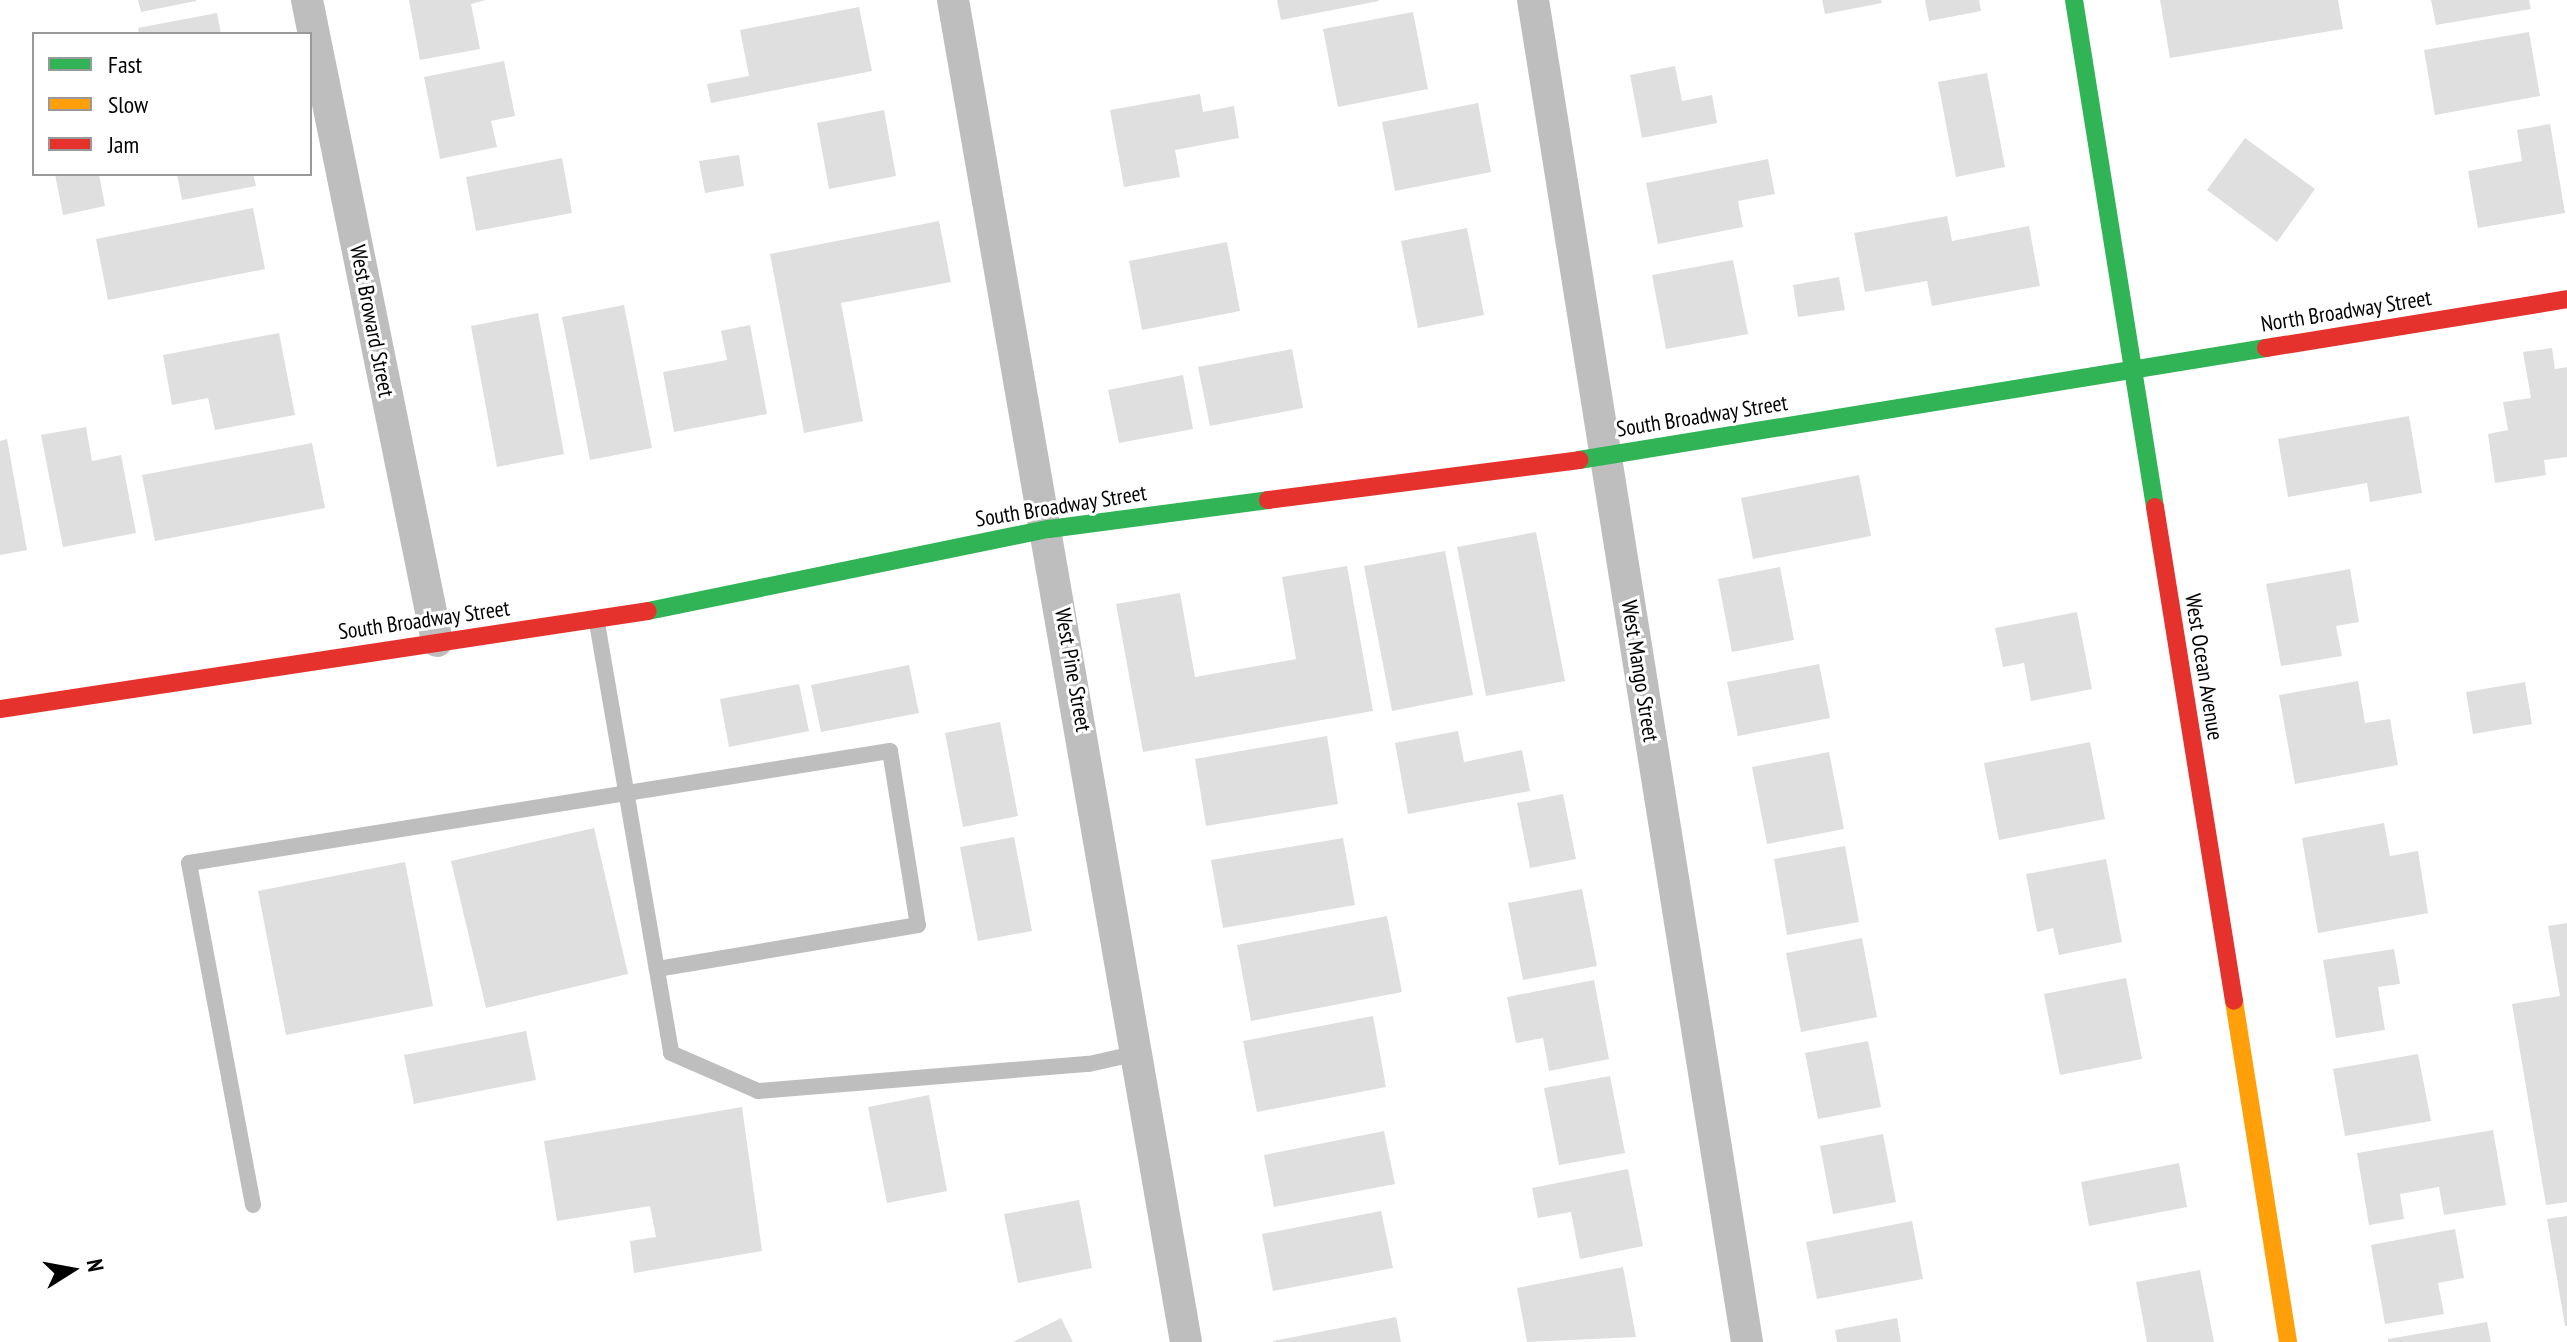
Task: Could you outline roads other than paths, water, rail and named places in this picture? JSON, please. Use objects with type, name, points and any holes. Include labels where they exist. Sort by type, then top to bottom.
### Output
[{"type":"street","name":"West Broward Street","points":[[307,0],[437,641]]},
{"type":"street","name":"West Pine Street","points":[[953,0],[1049,529],[1186,1342]]},
{"type":"street","name":"West Mango Street","points":[[1533,0],[1747,1342]]},
{"type":"street","name":"West Ocean Avenue","points":[[2074,0],[2288,1342]]},
{"type":"street","name":"North Broadway Street","points":[[2133,370],[2567,299]]},
{"type":"street","name":"South Broadway Street","points":[[0,709],[437,641],[597,622],[1049,529],[1606,456],[2133,370]]},
{"type":"lane","points":[[597,622],[671,1053],[758,1091],[1089,1064],[1138,1053]]},
{"type":"lane","points":[[253,1205],[189,863],[890,751],[918,925],[657,969]]}]
